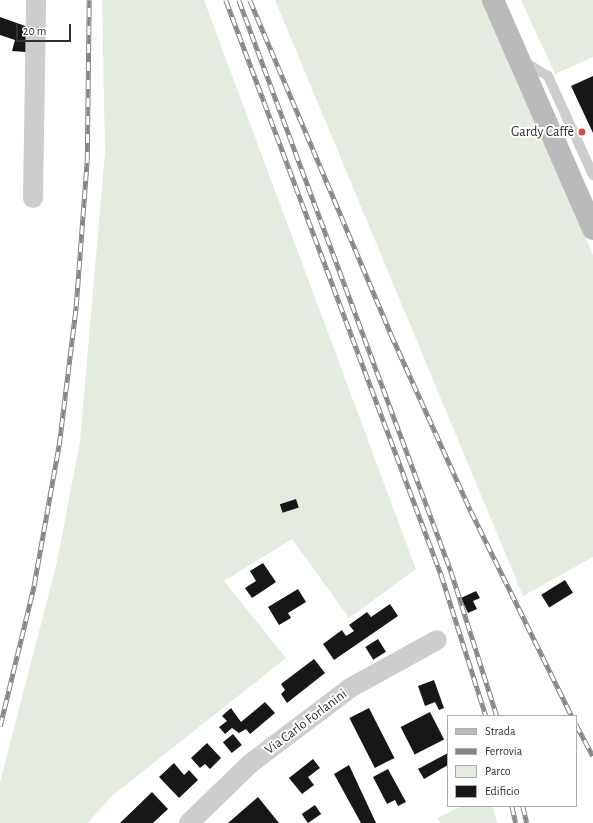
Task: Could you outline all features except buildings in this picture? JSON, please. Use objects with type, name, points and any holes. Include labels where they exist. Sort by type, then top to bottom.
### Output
[{"type":"main road","points":[[493,0],[517,58],[593,229]]},
{"type":"street","points":[[33,198],[36,0]]},
{"type":"street","name":"Via Carlo Forlanini","points":[[189,823],[251,763],[350,688],[437,640]]},
{"type":"lane","points":[[517,58],[548,76],[593,175]]},
{"type":"green space","points":[[102,0],[204,0],[416,569],[349,618],[292,539],[224,581],[286,658],[112,796],[88,823],[0,823],[0,782],[57,562],[80,441],[105,152]]},
{"type":"green space","points":[[275,0],[484,0],[593,255],[593,557],[523,596]]},
{"type":"green space","points":[[521,0],[593,0],[593,57],[555,74]]},
{"type":"green space","points":[[460,807],[493,807],[497,823],[440,823],[437,818]]},
{"type":"railway","points":[[0,726],[34,585],[59,445],[76,306],[87,161],[89,0]]},
{"type":"railway","points":[[226,0],[441,574],[486,715]]},
{"type":"railway","points":[[239,0],[451,571],[497,715]]},
{"type":"railway","points":[[250,0],[391,334],[471,511],[572,715]]},
{"type":"railway","points":[[577,726],[593,756]]},
{"type":"railway","points":[[512,807],[516,823]]},
{"type":"railway","points":[[523,807],[527,823]]},
{"type":"place","name":"Gardy Caffè","points":[[582,132]]}]
